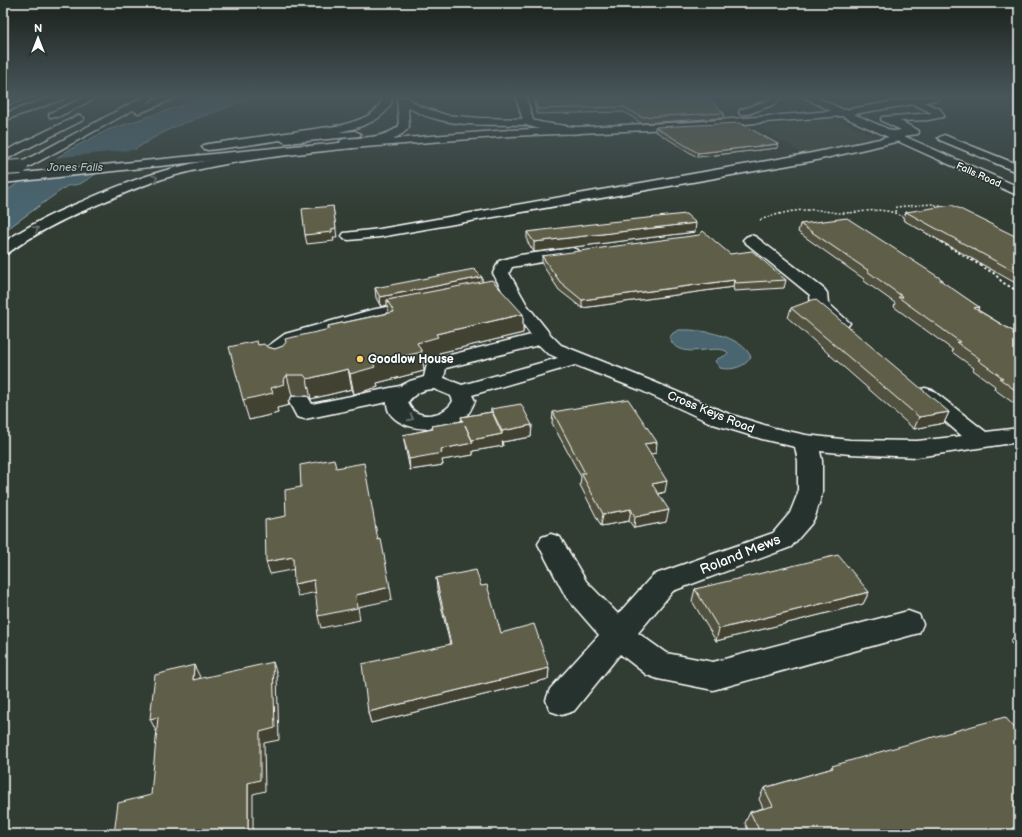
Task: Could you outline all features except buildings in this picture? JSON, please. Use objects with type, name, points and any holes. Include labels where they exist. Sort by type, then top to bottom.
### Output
[{"type":"main road","points":[[3,156],[43,136]]},
{"type":"main road","points":[[3,178],[76,136]]},
{"type":"main road","points":[[208,147],[290,136]]},
{"type":"main road","points":[[3,168],[332,136]]},
{"type":"main road","points":[[3,178],[146,164],[390,136]]},
{"type":"main road","points":[[273,150],[469,136]]},
{"type":"main road","points":[[350,236],[380,234],[812,157],[895,136]]},
{"type":"main road","name":"Falls Road","points":[[895,136],[1019,192]]},
{"type":"main road","points":[[944,138],[1019,170]]},
{"type":"main road","points":[[3,250],[23,236],[71,211],[134,184],[209,164],[251,156],[362,144]]},
{"type":"main road","points":[[752,231],[818,293],[820,305],[856,336]]},
{"type":"main road","name":"Cross Keys Road","points":[[583,252],[520,260],[505,264],[501,273],[519,306],[543,338],[554,349],[576,359],[647,386],[721,419],[770,434],[806,442],[850,447],[917,449],[1019,435]]},
{"type":"main road","points":[[490,291],[510,288]]},
{"type":"main road","points":[[279,361],[274,351],[292,338],[377,314],[435,302]]},
{"type":"main road","points":[[433,382],[437,364],[543,338]]},
{"type":"main road","points":[[460,392],[576,359]]},
{"type":"main road","points":[[910,381],[981,440]]},
{"type":"main road","points":[[300,402],[305,412],[403,392],[416,385],[433,382],[449,385],[460,392],[464,401],[459,411],[446,419],[428,422],[411,420],[400,412],[397,402],[403,392]]},
{"type":"main road","name":"Roland Mews","points":[[562,700],[663,583],[782,540],[802,517],[810,494],[810,461],[806,442]]},
{"type":"main road","points":[[551,544],[576,589],[618,635],[658,665],[713,676],[908,624]]},
{"type":"path","points":[[895,212],[896,206],[932,204],[950,208]]},
{"type":"path","points":[[752,231],[775,214],[812,210],[844,213],[879,209],[895,212],[921,231],[995,274],[1002,282],[1019,292]]},
{"type":"shaded area","points":[[773,136],[874,136],[885,141],[808,157]]},
{"type":"water","name":"Jones Falls","points":[[96,136],[157,136],[80,184],[67,186],[3,232],[3,193],[69,150]]},
{"type":"water","points":[[679,330],[709,332],[720,335],[739,343],[746,349],[751,357],[741,366],[729,369],[720,368],[715,361],[726,355],[728,353],[726,351],[720,349],[686,351],[679,349],[673,344],[670,337],[673,333]]},
{"type":"pier","points":[[140,149],[101,173],[17,182],[54,158]]},
{"type":"place","name":"Goodlow House","points":[[360,359]]}]
